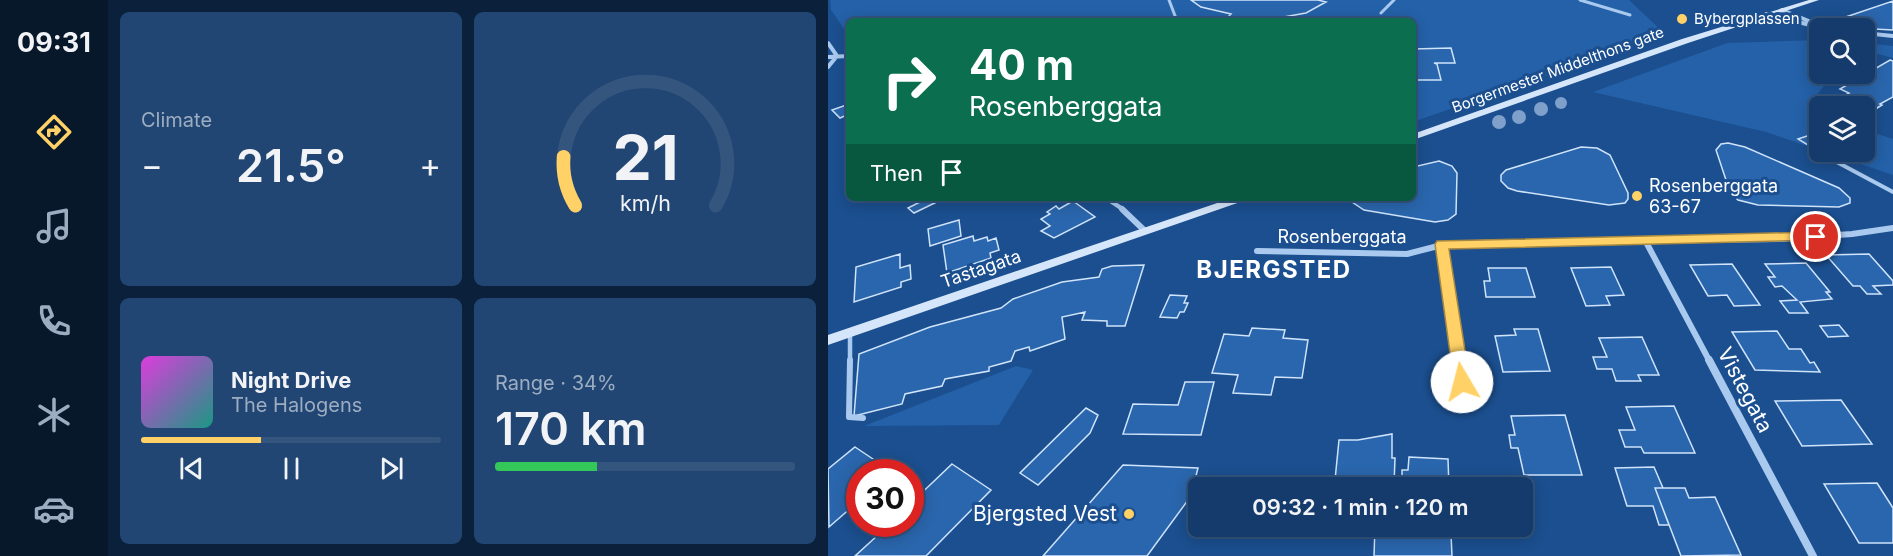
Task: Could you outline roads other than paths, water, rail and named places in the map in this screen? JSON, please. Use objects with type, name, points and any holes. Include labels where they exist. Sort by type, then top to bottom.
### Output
[{"type":"main road","name":"Borgermester Middelthons gate","points":[[1416,136],[1766,14],[1816,0]]},
{"type":"main road","points":[[1145,231],[1233,201]]},
{"type":"main road","name":"Tastagata","points":[[828,340],[1145,231]]},
{"type":"street","points":[[1782,10],[1809,21]]},
{"type":"street","points":[[1766,14],[1809,25]]},
{"type":"street","points":[[1875,34],[1893,36]]},
{"type":"street","points":[[828,43],[837,56]]},
{"type":"street","points":[[828,67],[837,56]]},
{"type":"street","points":[[828,57],[846,56]]},
{"type":"street","points":[[1110,201],[1127,212],[1145,231]]},
{"type":"street","name":"Rosenberggata","points":[[1257,251],[1407,254],[1442,244],[1779,239],[1852,234],[1893,228]]},
{"type":"street","name":"Vistegata","points":[[1646,242],[1813,556]]},
{"type":"street","points":[[1442,244],[1462,382]]},
{"type":"lane","points":[[1169,0],[1176,18]]},
{"type":"lane","points":[[1381,13],[1394,0]]},
{"type":"lane","points":[[1580,0],[1630,15]]},
{"type":"lane","points":[[1837,162],[1893,192]]},
{"type":"lane","points":[[850,333],[849,417],[863,418]]},
{"type":"place","name":"Bybergplassen","points":[[1682,19]]},
{"type":"place","name":"Rosenberggata 63-67","points":[[1637,196]]},
{"type":"place","name":"Bjergsted Vest","points":[[1129,514]]},
{"type":"district","name":"BJERGSTED","points":[[1274,270]]}]
